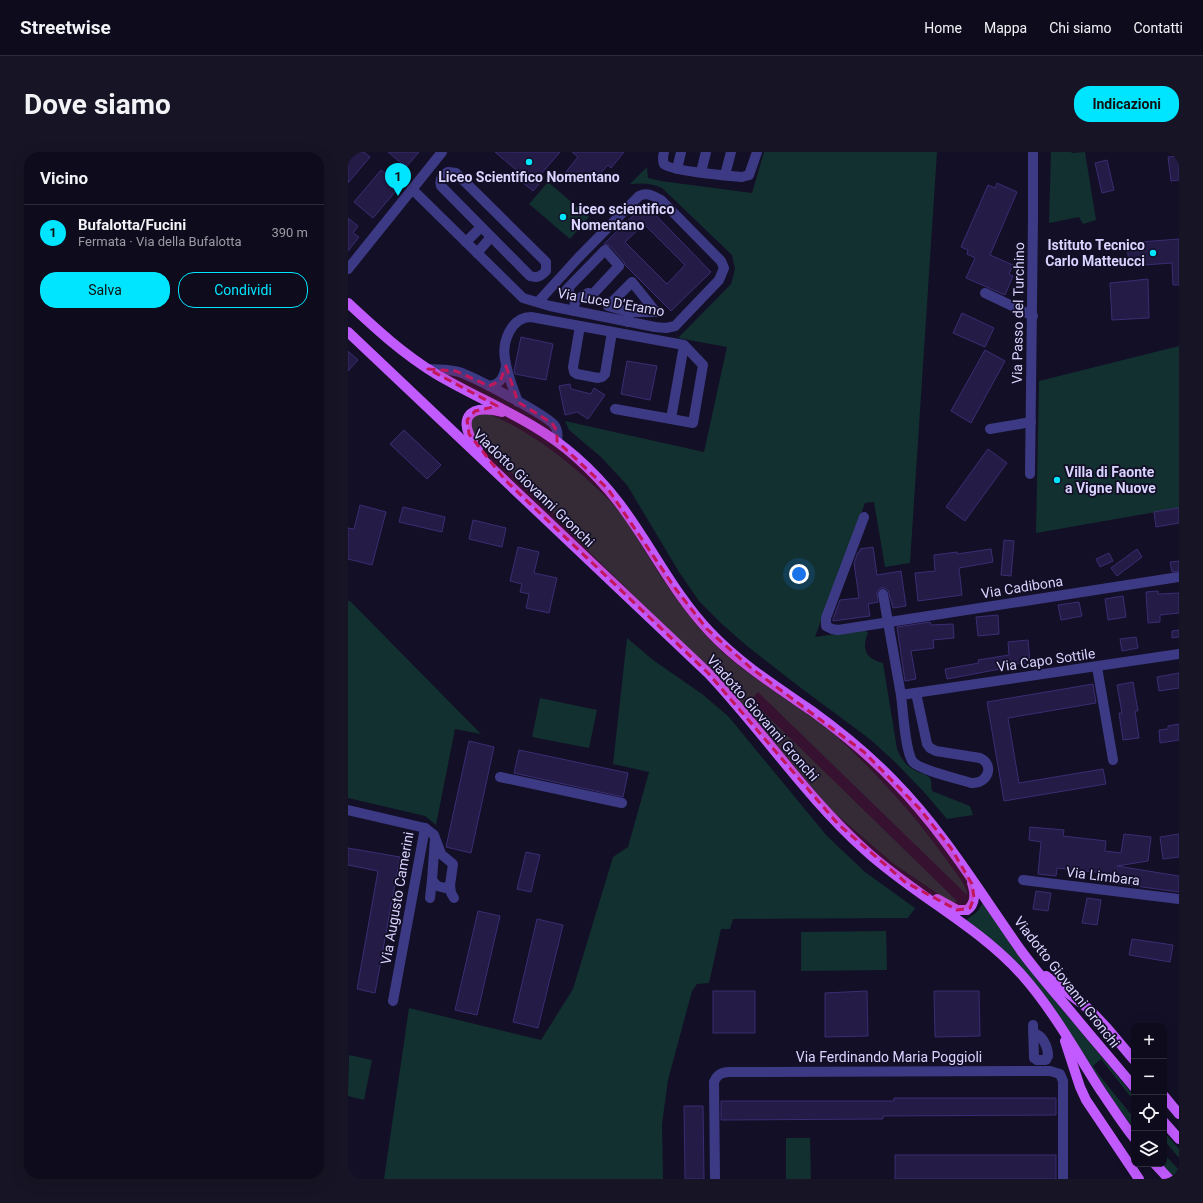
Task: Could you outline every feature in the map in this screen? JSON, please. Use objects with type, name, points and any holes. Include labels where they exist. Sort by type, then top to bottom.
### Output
[{"type":"main road","name":"Viadotto Giovanni Gronchi","points":[[348,303],[384,336],[428,369],[526,422],[557,441],[588,468],[608,490],[628,516],[679,594],[694,614],[715,637],[751,668],[826,722],[872,760],[910,798],[951,848],[1033,967],[1131,1083]]},
{"type":"main road","name":"Viadotto Giovanni Gronchi","points":[[348,332],[704,670],[738,706],[803,785],[838,824],[865,850],[905,882],[981,938],[1007,961],[1032,988],[1061,1027],[1113,1109],[1131,1134]]},
{"type":"main road","points":[[505,480],[472,440],[467,430],[466,424],[468,417],[475,411],[488,410],[505,413],[526,422]]},
{"type":"main road","points":[[905,882],[957,910],[965,911],[970,908],[974,898],[972,884],[951,848]]},
{"type":"main road","points":[[1033,967],[1090,1010],[1133,1059]]},
{"type":"main road","points":[[1061,1027],[1080,1087],[1086,1100],[1140,1179]]},
{"type":"main road","points":[[1167,1100],[1179,1114]]},
{"type":"main road","points":[[1167,1125],[1179,1139]]},
{"type":"main road","points":[[1158,1167],[1169,1179]]},
{"type":"street","points":[[348,269],[442,152]]},
{"type":"street","points":[[664,152],[662,158],[664,164],[668,167],[742,177],[749,176],[756,152]]},
{"type":"street","points":[[677,169],[681,152]]},
{"type":"street","points":[[701,172],[706,152]]},
{"type":"street","points":[[725,175],[731,152]]},
{"type":"street","name":"Via Passo del Turchino","points":[[1030,474],[1033,316],[1033,152]]},
{"type":"street","points":[[452,172],[456,173],[546,262],[546,271],[542,276],[536,278],[530,276],[492,237],[440,186],[440,179],[443,175],[452,172]]},
{"type":"street","name":"Via Luce D'Eramo","points":[[412,189],[523,298],[538,302],[631,315],[655,327],[666,328],[675,326],[719,280],[724,268],[721,261],[661,200],[652,195],[644,194],[639,196],[578,258],[538,302]]},
{"type":"street","points":[[466,242],[481,227]]},
{"type":"street","points":[[477,253],[492,237]]},
{"type":"street","points":[[605,250],[619,266],[593,294],[588,293],[574,306],[567,289],[605,250]]},
{"type":"street","points":[[632,282],[656,312],[631,315],[608,306],[632,282]]},
{"type":"street","points":[[985,293],[1033,316]]},
{"type":"street","points":[[631,315],[646,299]]},
{"type":"street","points":[[518,402],[506,366],[504,351],[510,329],[513,324],[521,318],[531,317],[684,345],[703,365],[693,423],[615,409]]},
{"type":"street","points":[[580,326],[573,367],[574,372],[577,374],[598,378],[605,374],[612,332]]},
{"type":"street","points":[[671,419],[684,345]]},
{"type":"street","points":[[489,386],[500,381],[505,372],[506,366]]},
{"type":"street","points":[[428,369],[456,371],[467,375],[518,402],[552,423],[557,431],[557,441]]},
{"type":"street","points":[[990,429],[1031,422]]},
{"type":"street","name":"Via Cadibona","points":[[864,517],[826,618],[826,626],[832,629],[838,630],[888,621],[1179,578]]},
{"type":"street","points":[[883,594],[901,695],[908,749],[913,762],[924,768],[971,783],[985,780],[988,770],[985,760],[936,751],[928,746],[916,693]]},
{"type":"street","name":"Via Capo Sottile","points":[[901,695],[1179,654]]},
{"type":"street","points":[[1097,667],[1113,760]]},
{"type":"street","points":[[500,777],[622,803]]},
{"type":"street","name":"Via Augusto Camerini","points":[[348,810],[425,828],[393,1001]]},
{"type":"street","points":[[425,828],[432,833],[441,854],[453,864],[450,885],[451,893],[454,898]]},
{"type":"street","points":[[430,898],[435,838]]},
{"type":"street","points":[[432,880],[438,887],[445,888],[450,885]]},
{"type":"street","name":"Via Limbara","points":[[1023,880],[1179,899]]},
{"type":"street","points":[[1033,1029],[1040,1036],[1047,1047],[1048,1058],[1041,1060],[1041,1071]]},
{"type":"street","name":"Via Ferdinando Maria Poggioli","points":[[716,1179],[714,1082],[718,1075],[728,1072],[1053,1071],[1060,1074],[1064,1085],[1063,1179]]},
{"type":"highlighted area","points":[[506,366],[518,402],[552,423],[557,431],[557,441],[608,489],[675,588],[707,629],[751,668],[864,752],[919,808],[951,848],[972,884],[974,898],[970,908],[957,910],[905,882],[838,824],[708,673],[505,480],[469,434],[467,420],[475,411],[497,406],[428,369],[456,371],[489,386],[500,381]]},
{"type":"green space","points":[[764,152],[937,152],[910,563],[885,567],[874,502],[865,503],[815,637],[865,630],[868,633],[865,644],[866,652],[872,659],[883,663],[897,749],[900,756],[909,767],[927,775],[930,778],[932,791],[970,806],[973,815],[947,819],[923,791],[871,740],[797,685],[723,625],[699,601],[679,572],[627,485],[601,457],[569,430],[565,421],[704,452],[727,347],[678,338],[731,284],[735,269],[732,255],[662,188],[646,184],[630,184],[647,167],[648,178],[752,193]]},
{"type":"green space","points":[[1051,152],[1085,152],[1096,220],[1083,224],[1079,217],[1049,223]]},
{"type":"green space","points":[[548,182],[589,217],[570,239],[529,204]]},
{"type":"green space","points":[[1179,346],[1179,508],[1036,533],[1039,381]]},
{"type":"green space","points":[[487,413],[529,434],[542,443],[578,472],[614,505],[675,597],[707,636],[734,662],[841,740],[870,769],[928,834],[960,878],[967,895],[758,692],[751,700],[957,901],[953,904],[894,864],[831,810],[723,682],[579,542],[548,507],[478,441],[469,428],[473,416]]},
{"type":"green space","points":[[348,601],[350,601],[481,734],[455,729],[436,825],[425,816],[348,798]]},
{"type":"green space","points":[[627,638],[653,660],[702,694],[728,716],[827,836],[865,872],[915,908],[908,918],[733,919],[730,929],[721,929],[709,983],[697,984],[692,991],[668,1080],[662,1124],[663,1179],[384,1179],[409,1008],[541,1040],[573,989],[613,857],[628,847],[649,772],[613,764]]},
{"type":"green space","points":[[540,698],[597,710],[589,748],[532,737]]},
{"type":"green space","points":[[983,903],[1014,949],[1037,979],[1131,1092],[1131,1097],[1101,1059],[1093,1066],[1131,1114],[1131,1125],[1115,1103],[1055,1010],[966,920],[977,912]]},
{"type":"green space","points":[[886,931],[887,970],[801,971],[801,932]]},
{"type":"green space","points":[[349,1055],[372,1060],[364,1100],[348,1096]]},
{"type":"green space","points":[[1167,1135],[1179,1149],[1179,1158],[1167,1144]]},
{"type":"green space","points":[[786,1138],[810,1138],[811,1179],[786,1179]]},
{"type":"green space","points":[[1167,1157],[1179,1170],[1179,1179],[1176,1179],[1165,1167],[1167,1167]]},
{"type":"building","points":[[348,152],[364,152],[370,157],[348,183]]},
{"type":"building","points":[[388,152],[419,152],[406,167]]},
{"type":"building","name":"Liceo Scientifico Nomentano","points":[[495,152],[560,152],[535,181],[539,184],[533,191],[516,177],[520,173]]},
{"type":"building","name":"Liceo Scientifico Nomentano","points":[[572,152],[624,152],[611,168],[608,165],[592,183],[584,176],[578,183],[565,173],[578,157]]},
{"type":"building","points":[[1179,156],[1179,180],[1171,181],[1168,157]]},
{"type":"building","points":[[1107,160],[1114,190],[1102,193],[1095,163]]},
{"type":"building","points":[[381,170],[400,186],[373,218],[354,202]]},
{"type":"building","points":[[997,183],[1017,192],[990,255],[1013,265],[1009,274],[1013,276],[1005,295],[966,278],[975,258],[967,254],[968,250],[961,247],[988,185],[995,188]]},
{"type":"building","points":[[645,204],[711,272],[671,311],[625,265],[610,246],[604,244]],"holes":[[[644,224],[685,265],[667,284],[625,242]]]},
{"type":"building","points":[[348,218],[358,226],[353,233],[359,237],[348,251]]},
{"type":"building","name":"Istituto Tecnico Carlo Matteucci","points":[[1179,239],[1179,285],[1173,285],[1172,263],[1129,266],[1127,243]]},
{"type":"building","points":[[1148,279],[1149,318],[1112,320],[1110,283]]},
{"type":"building","points":[[962,313],[994,328],[985,347],[953,333]]},
{"type":"building","points":[[521,337],[553,344],[546,380],[515,374],[514,371]]},
{"type":"building","points":[[985,350],[1005,361],[971,423],[951,411]]},
{"type":"building","points":[[348,351],[358,360],[348,371]]},
{"type":"building","points":[[627,361],[657,366],[650,400],[621,394]]},
{"type":"building","points":[[570,384],[571,389],[591,394],[594,388],[605,395],[588,419],[577,412],[565,415],[559,386]]},
{"type":"building","points":[[404,430],[441,465],[427,479],[390,444]]},
{"type":"building","points":[[988,449],[1007,463],[965,521],[946,507]]},
{"type":"building","points":[[360,505],[386,512],[372,565],[348,559],[348,528],[354,529]]},
{"type":"building","points":[[403,507],[445,517],[442,532],[399,522]]},
{"type":"building","points":[[1179,508],[1179,523],[1156,527],[1154,512]]},
{"type":"building","points":[[473,520],[506,528],[502,547],[469,539]]},
{"type":"building","points":[[1004,540],[1014,541],[1011,576],[1001,575]]},
{"type":"building","points":[[518,547],[539,552],[534,573],[557,578],[549,613],[526,608],[529,594],[520,592],[522,584],[510,581]]},
{"type":"building","points":[[873,547],[877,575],[901,571],[906,606],[893,608],[888,590],[881,588],[877,592],[878,602],[868,604],[870,616],[833,621],[840,600],[859,598],[854,563],[860,549]]},
{"type":"building","points":[[991,549],[993,562],[959,568],[962,595],[918,601],[915,573],[935,571],[934,555],[957,552],[957,554]]},
{"type":"building","points":[[1137,549],[1142,557],[1117,576],[1111,568]]},
{"type":"building","points":[[1109,553],[1113,561],[1100,567],[1096,559]]},
{"type":"building","points":[[1179,561],[1179,571],[1172,572],[1170,562]]},
{"type":"building","points":[[1158,591],[1158,594],[1179,593],[1179,613],[1160,615],[1160,622],[1148,623],[1146,592]]},
{"type":"building","points":[[1123,596],[1126,617],[1108,620],[1105,599]]},
{"type":"building","points":[[1079,602],[1082,616],[1061,620],[1058,605]]},
{"type":"building","points":[[998,615],[999,634],[978,636],[976,617]]},
{"type":"building","points":[[930,622],[931,625],[953,624],[954,638],[933,640],[934,648],[911,651],[916,679],[905,681],[897,627]]},
{"type":"building","points":[[1179,630],[1179,637],[1172,638],[1172,631]]},
{"type":"building","points":[[1136,637],[1138,648],[1122,651],[1120,639]]},
{"type":"building","points":[[1028,640],[1030,663],[1000,665],[1000,669],[947,679],[945,669],[979,663],[978,660],[1009,655],[1008,642]]},
{"type":"building","points":[[1179,673],[1179,688],[1159,691],[1157,677]]},
{"type":"building","points":[[1133,682],[1138,711],[1135,711],[1139,738],[1123,740],[1119,713],[1122,713],[1117,685]]},
{"type":"building","points":[[1093,684],[1096,703],[1008,718],[1019,783],[1103,769],[1106,784],[1004,801],[987,702]]},
{"type":"building","points":[[1179,724],[1179,740],[1160,743],[1159,730],[1168,729],[1168,726]]},
{"type":"building","points":[[469,741],[494,747],[471,853],[446,847]]},
{"type":"building","points":[[519,750],[628,773],[623,797],[514,773]]},
{"type":"building","points":[[1030,827],[1064,830],[1063,836],[1106,841],[1105,851],[1121,853],[1124,834],[1151,837],[1148,861],[1117,866],[1179,876],[1179,892],[1113,883],[1114,874],[1057,868],[1056,876],[1038,874],[1041,842],[1029,840]]},
{"type":"building","points":[[1179,834],[1179,857],[1163,859],[1160,837]]},
{"type":"building","points":[[348,848],[400,857],[375,993],[357,989],[378,871],[348,865]]},
{"type":"building","points":[[526,852],[540,855],[531,892],[517,889]]},
{"type":"building","points":[[1036,891],[1051,893],[1048,911],[1033,909]]},
{"type":"building","points":[[1087,898],[1101,900],[1097,925],[1082,923]]},
{"type":"building","points":[[478,911],[500,916],[477,1015],[455,1010]]},
{"type":"building","points":[[537,919],[563,925],[538,1028],[513,1022]]},
{"type":"building","points":[[1132,939],[1173,945],[1170,962],[1129,955]]},
{"type":"building","points":[[713,991],[755,991],[755,1033],[713,1033]]},
{"type":"building","points":[[867,991],[868,1036],[825,1037],[825,993]]},
{"type":"building","points":[[934,991],[979,991],[980,1036],[935,1037]]},
{"type":"building","points":[[894,1098],[1056,1098],[1056,1115],[883,1116],[883,1119],[721,1120],[721,1101],[894,1101]]},
{"type":"building","points":[[684,1106],[703,1106],[704,1179],[685,1179]]},
{"type":"building","points":[[895,1155],[1056,1155],[1056,1179],[895,1179]]},
{"type":"place","name":"Liceo Scientifico Nomentano","points":[[529,162]]},
{"type":"place","name":"Bufalotta/Fucini","points":[[398,196]]},
{"type":"place","name":"Liceo scientifico Nomentano","points":[[563,217]]},
{"type":"place","name":"Istituto Tecnico Carlo Matteucci","points":[[1153,253]]},
{"type":"place","name":"Villa di Faonte a Vigne Nuove","points":[[1057,480]]}]
